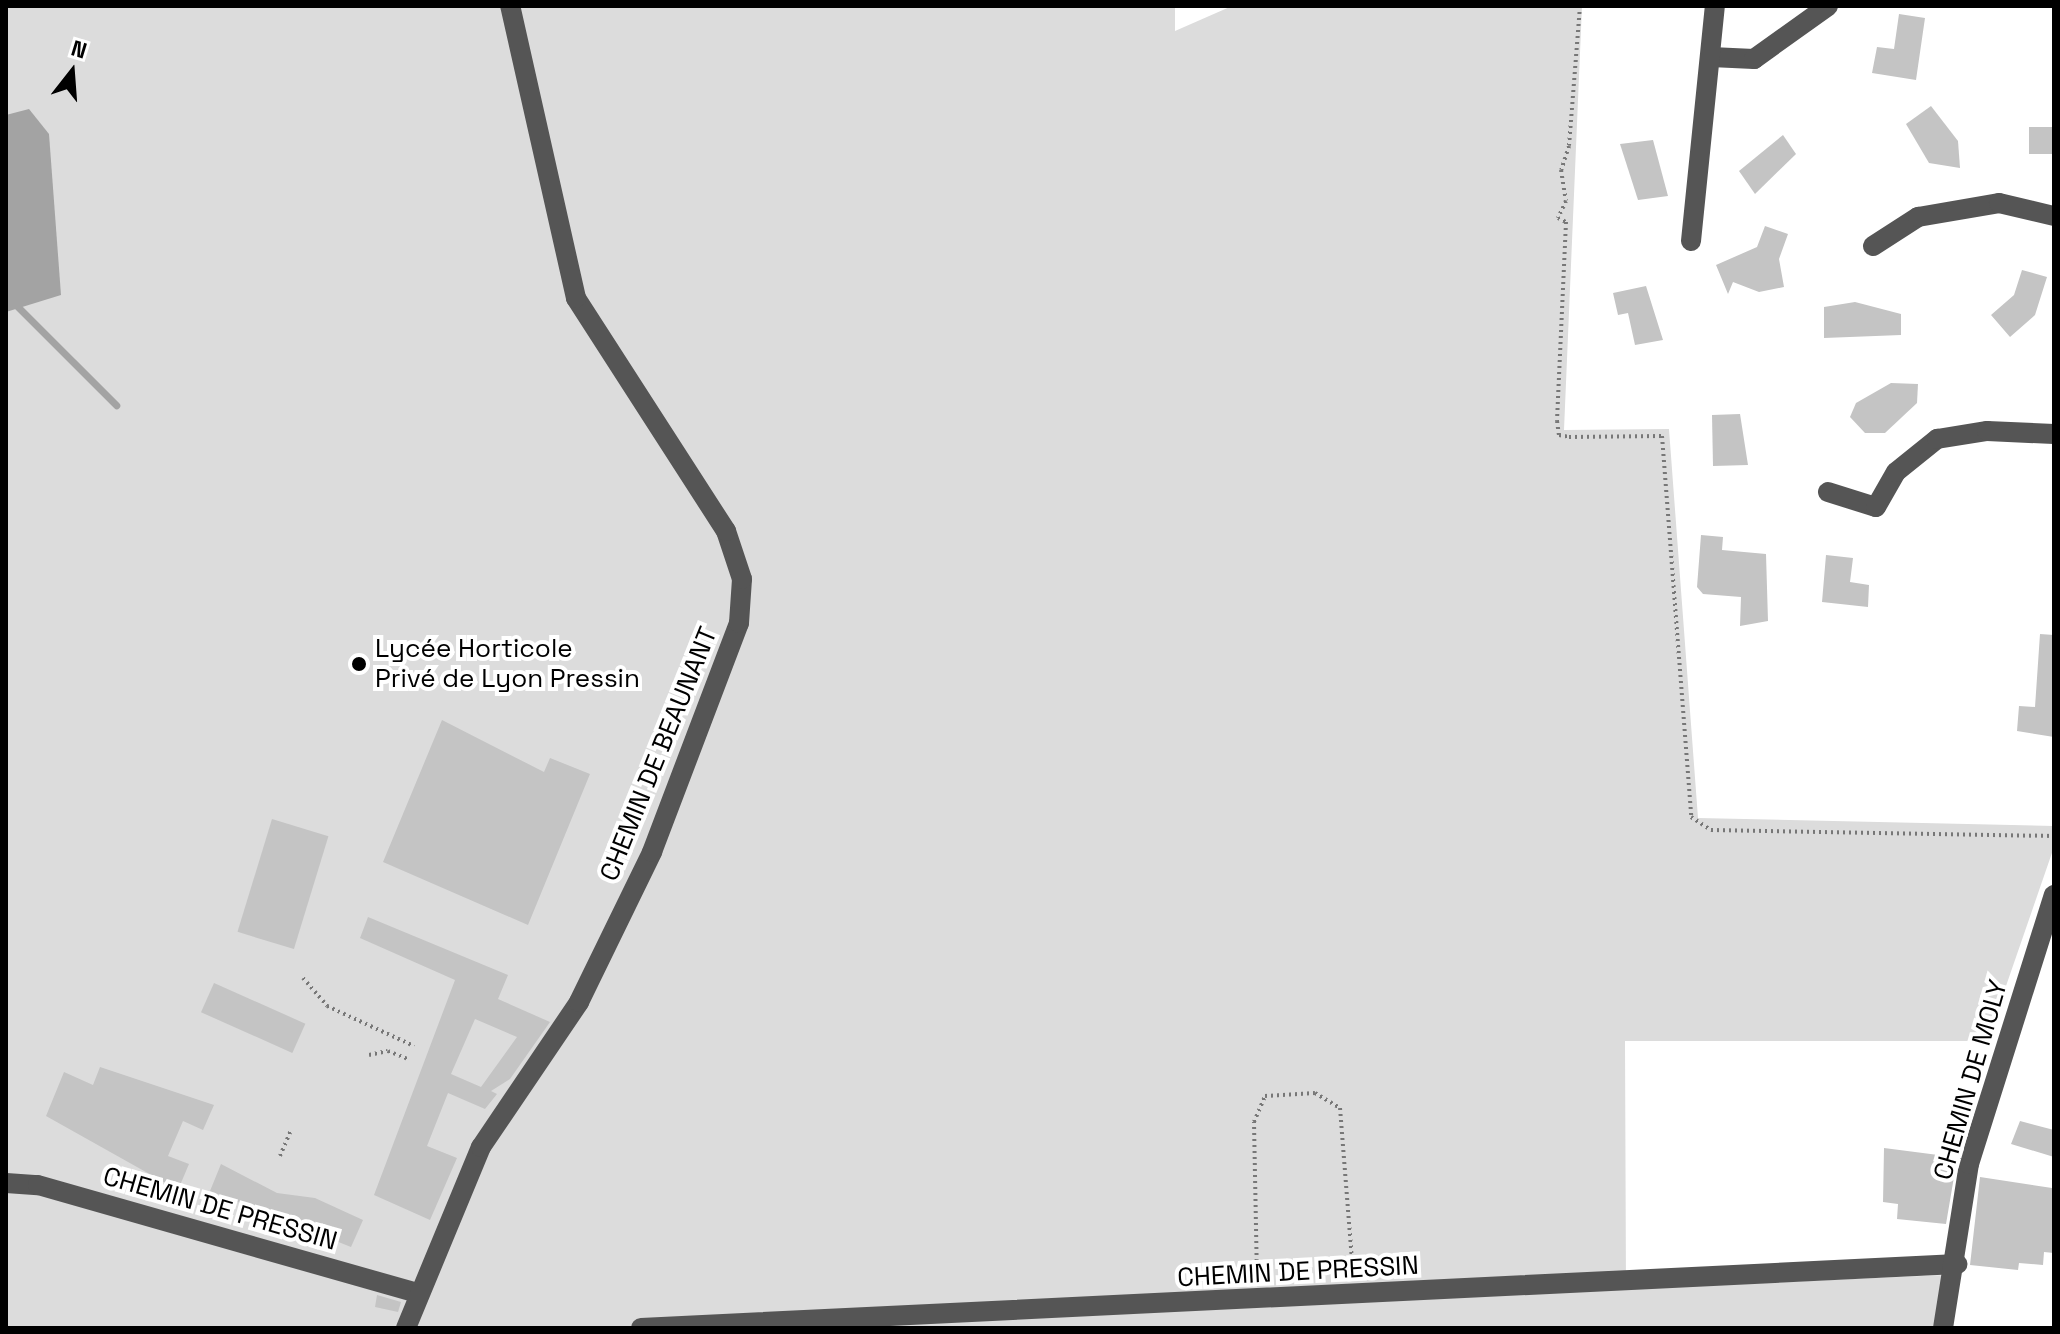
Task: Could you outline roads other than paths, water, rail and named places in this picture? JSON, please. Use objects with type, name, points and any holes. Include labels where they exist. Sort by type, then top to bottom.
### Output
[{"type":"street","name":"CHEMIN DE BEAUNANT","points":[[406,1328],[481,1147],[579,1002],[652,852],[717,688],[741,594],[726,531],[576,298],[510,6]]},
{"type":"street","points":[[1691,241],[1715,6]]},
{"type":"street","points":[[1711,57],[1754,59],[1828,6]]},
{"type":"street","points":[[1873,246],[1918,217],[1999,203],[2054,216]]},
{"type":"street","points":[[1828,492],[1876,507],[1896,472],[1937,439],[1987,431],[2054,434]]},
{"type":"street","name":"CHEMIN DE MOLY","points":[[1943,1328],[1957,1264],[1969,1164],[2054,895]]},
{"type":"street","name":"CHEMIN DE PRESSIN","points":[[6,1183],[38,1185],[418,1293]]},
{"type":"street","name":"CHEMIN DE PRESSIN","points":[[641,1328],[1957,1264]]},
{"type":"waterway","points":[[6,295],[116,405]]},
{"type":"place","name":"Lycée Horticole Privé de Lyon Pressin","points":[[359,664]]}]
